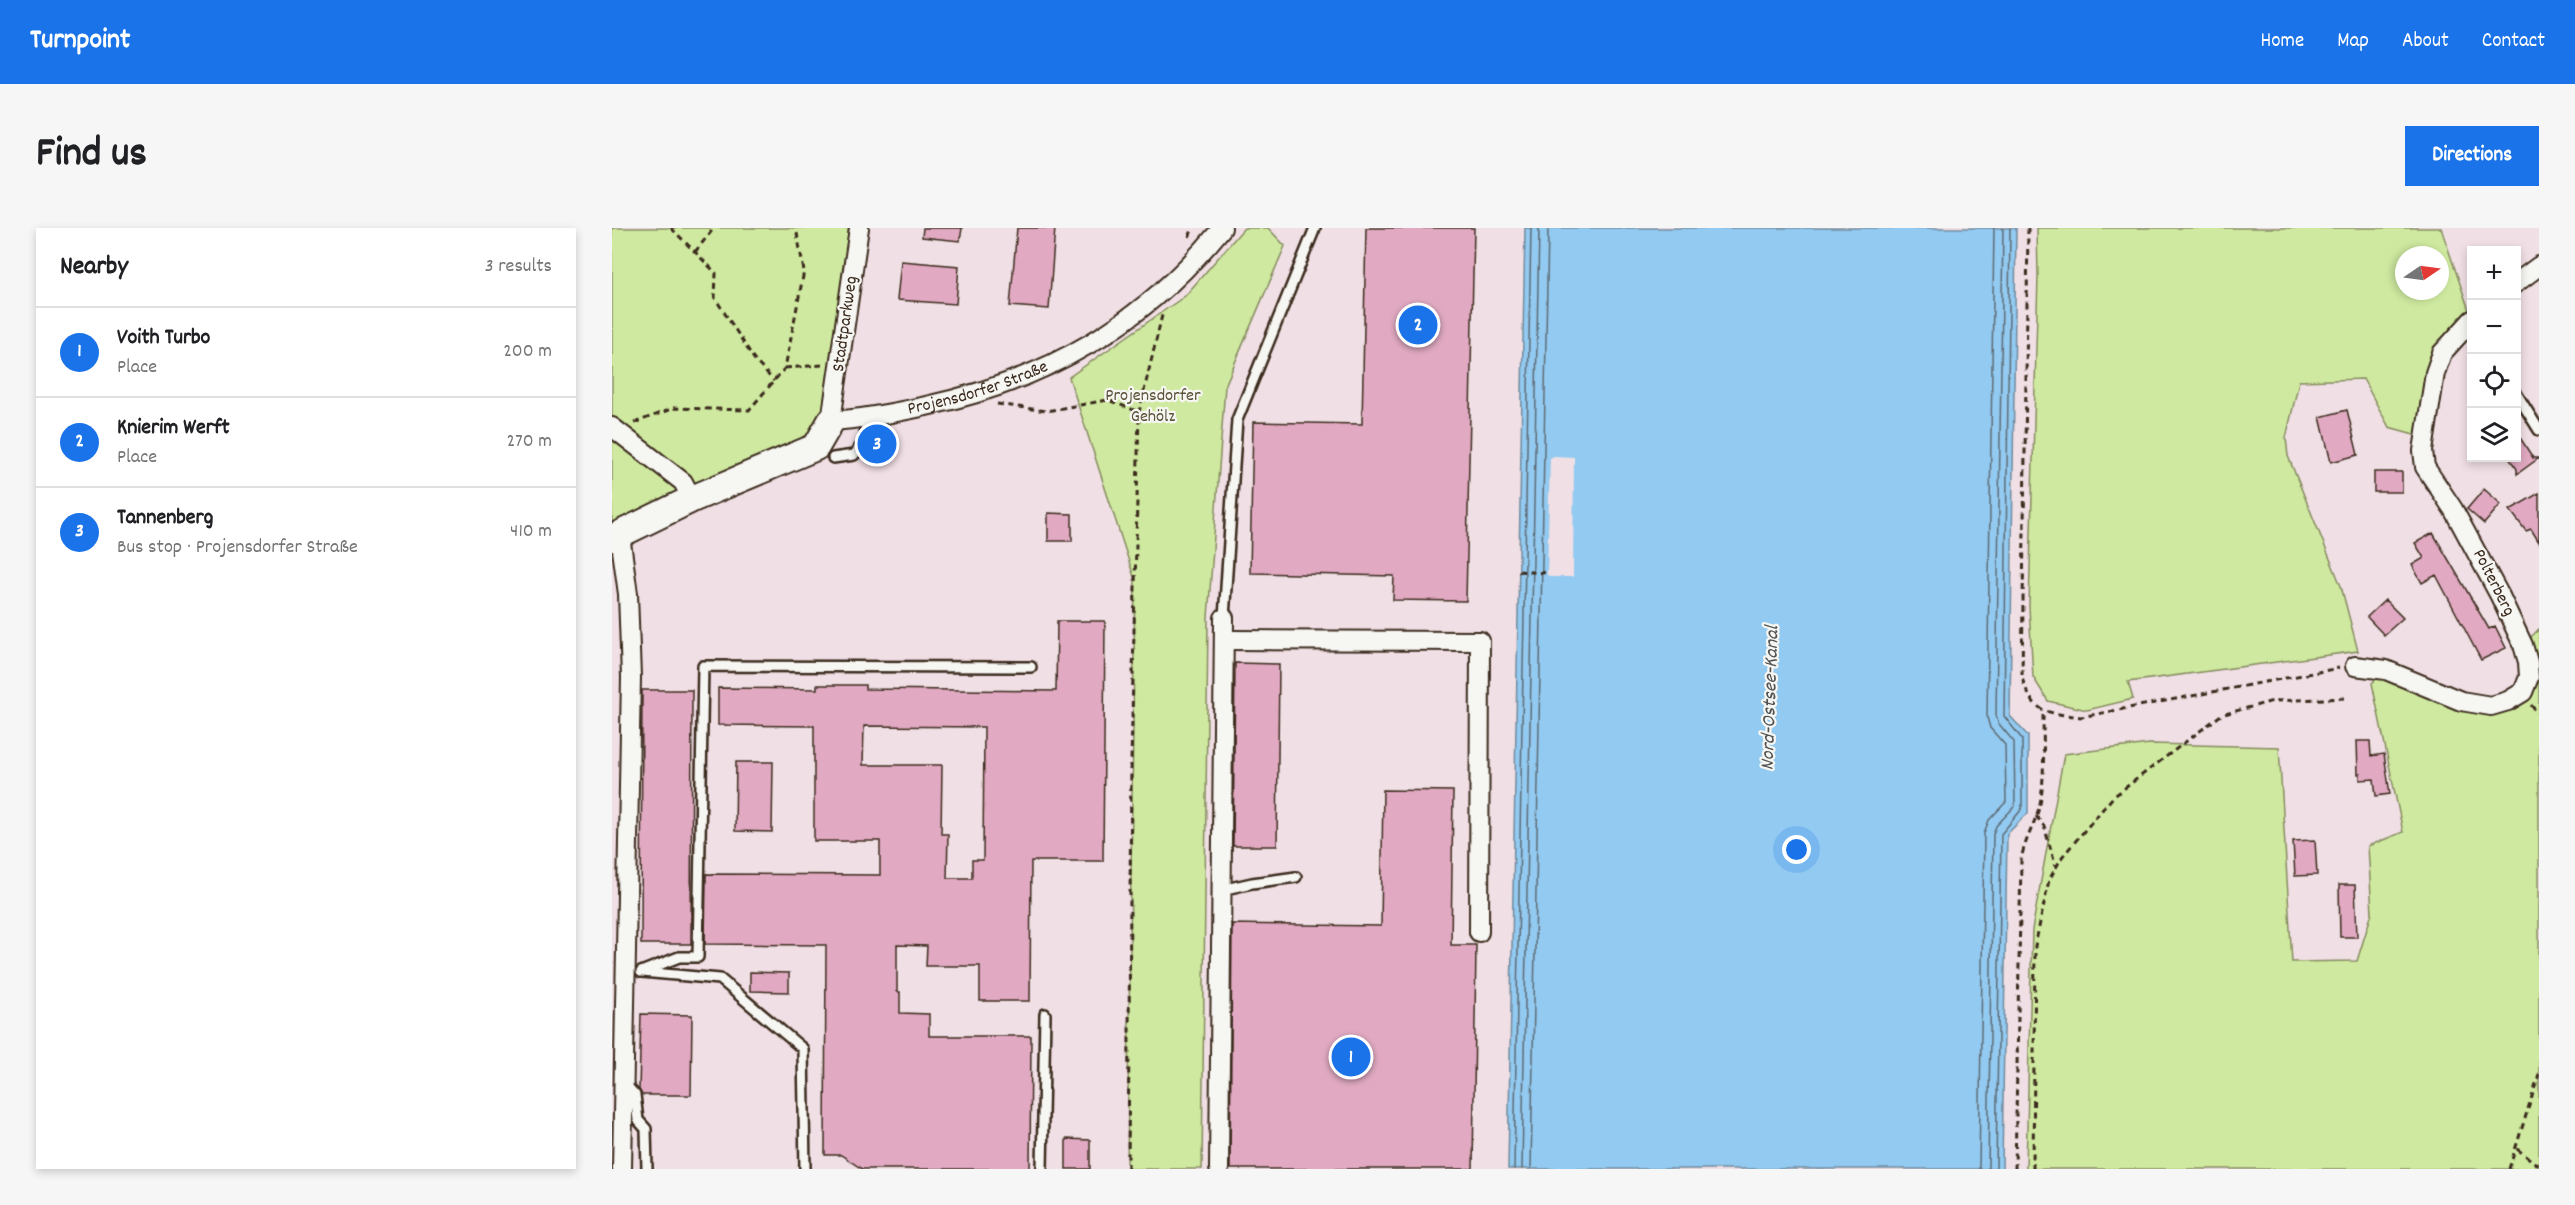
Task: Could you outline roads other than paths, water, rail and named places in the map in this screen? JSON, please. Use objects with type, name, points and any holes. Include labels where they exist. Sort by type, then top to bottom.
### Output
[{"type":"street","name":"Stadtparkweg","points":[[831,421],[859,228]]},
{"type":"street","name":"Projensdorfer Straße","points":[[831,421],[866,419],[958,399],[1013,382],[1042,370],[1099,338],[1170,283],[1222,228]]},
{"type":"street","points":[[2521,280],[2539,266]]},
{"type":"street","name":"Polterberg","points":[[2355,666],[2386,670],[2461,701],[2491,706],[2508,701],[2523,692],[2529,677],[2526,653],[2500,596],[2453,509],[2426,467],[2423,451],[2435,373],[2442,353],[2467,326]]},
{"type":"street","points":[[622,1169],[617,1103],[623,1083],[633,972],[631,677],[628,594],[616,537],[692,499],[816,447],[831,421]]},
{"type":"street","points":[[614,428],[683,482],[692,499]]},
{"type":"street","points":[[1219,1169],[1224,618]]},
{"type":"street","points":[[1224,640],[1480,641],[1479,932]]},
{"type":"lane","points":[[1224,618],[1237,420],[1315,228]]},
{"type":"lane","points":[[2521,399],[2537,424]]},
{"type":"lane","points":[[833,458],[854,455],[865,441],[866,419]]},
{"type":"lane","points":[[633,972],[679,957],[698,957],[703,666],[1031,667]]},
{"type":"lane","points":[[1221,890],[1296,877]]},
{"type":"lane","points":[[633,972],[720,979],[803,1049],[806,1169]]},
{"type":"lane","points":[[1042,1169],[1046,1014]]},
{"type":"lane","points":[[623,1083],[635,1095],[638,1120],[646,1130],[647,1169]]},
{"type":"water","name":"Nord-Ostsee-Kanal","points":[[1525,228],[2016,228],[2010,716],[2028,736],[2028,813],[2007,834],[2002,1169],[1508,1169]]},
{"type":"place","name":"Knierim Werft","points":[[1418,325]]},
{"type":"place","name":"Tannenberg","points":[[877,444]]},
{"type":"place","name":"Voith Turbo","points":[[1351,1057]]},
{"type":"park label","name":"Projensdorfer Gehölz","points":[[1153,406]]}]
